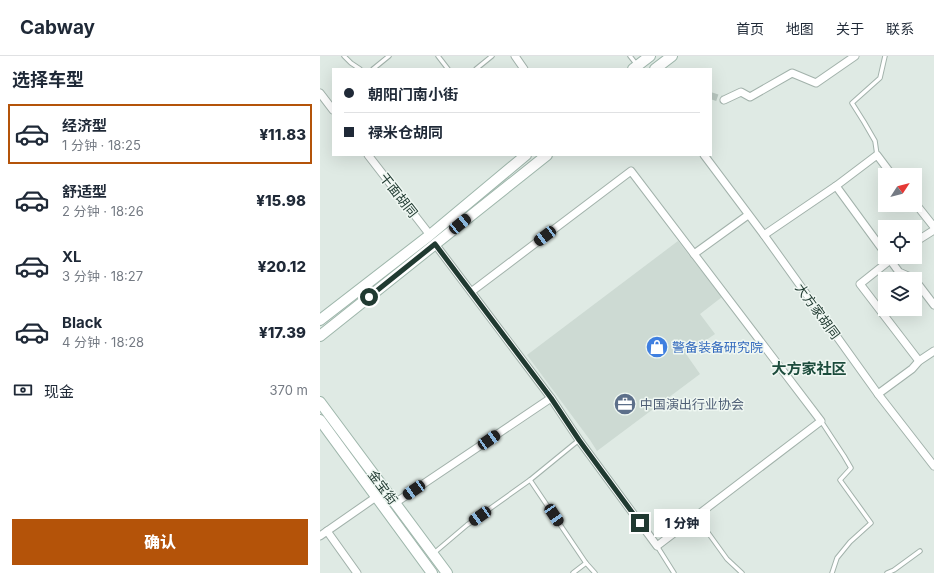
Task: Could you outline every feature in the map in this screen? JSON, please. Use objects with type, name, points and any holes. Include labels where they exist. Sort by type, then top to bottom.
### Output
[{"type":"main road","points":[[637,68],[650,56]]},
{"type":"main road","points":[[656,68],[672,56]]},
{"type":"main road","points":[[320,320],[430,235],[525,156]]},
{"type":"main road","points":[[320,336],[546,156]]},
{"type":"main road","name":"金宝街","points":[[320,402],[447,573]]},
{"type":"main road","name":"金宝街","points":[[320,420],[432,573]]},
{"type":"street","points":[[515,56],[523,68]]},
{"type":"street","points":[[724,100],[741,92],[750,97],[792,73],[816,83],[855,56]]},
{"type":"street","points":[[320,93],[332,109]]},
{"type":"street","name":"干面胡同","points":[[369,156],[430,235]]},
{"type":"street","name":"大方家胡同","points":[[705,156],[764,235],[878,394],[934,466]]},
{"type":"street","points":[[764,235],[877,156],[886,168]]},
{"type":"street","points":[[435,244],[471,292],[551,398],[579,440],[657,546],[821,421],[631,171],[471,292]]},
{"type":"street","points":[[836,186],[878,243]]},
{"type":"street","points":[[921,212],[934,228],[922,237]]},
{"type":"street","points":[[694,254],[748,214]]},
{"type":"street","points":[[883,264],[860,284],[919,361]]},
{"type":"street","points":[[922,289],[934,305]]},
{"type":"street","points":[[878,394],[912,370],[919,361],[934,351]]},
{"type":"street","points":[[395,503],[551,398]]},
{"type":"street","points":[[320,536],[376,497]]},
{"type":"street","points":[[327,531],[357,573]]},
{"type":"lane","points":[[344,56],[358,68]]},
{"type":"lane","points":[[374,68],[389,56]]},
{"type":"lane","points":[[438,56],[447,68]]},
{"type":"lane","points":[[477,68],[492,56]]},
{"type":"lane","points":[[630,56],[637,68]]},
{"type":"lane","points":[[877,156],[875,141],[852,103],[880,78],[885,56]]},
{"type":"lane","points":[[821,421],[851,468],[840,480],[871,524],[850,542],[837,558],[832,573]]},
{"type":"lane","points":[[433,553],[467,525],[530,480],[579,440]]},
{"type":"lane","points":[[530,480],[586,563],[595,573]]},
{"type":"lane","points":[[696,516],[727,559],[742,573]]},
{"type":"lane","points":[[657,546],[674,573]]},
{"type":"lane","points":[[887,573],[894,570],[920,551]]},
{"type":"lane","points":[[573,573],[586,563]]},
{"type":"shaded area","points":[[678,241],[722,297],[700,314],[715,334],[686,354],[700,374],[597,451],[527,355]]},
{"type":"tunnel","points":[[712,96],[724,100]]},
{"type":"place","name":"警备装备研究院","points":[[657,347]]},
{"type":"place","name":"中国演出行业协会","points":[[625,404]]},
{"type":"district","name":"大方家社区","points":[[809,368]]},
{"type":"route","points":[[369,297],[435,244],[551,398],[579,440],[640,523]]}]
